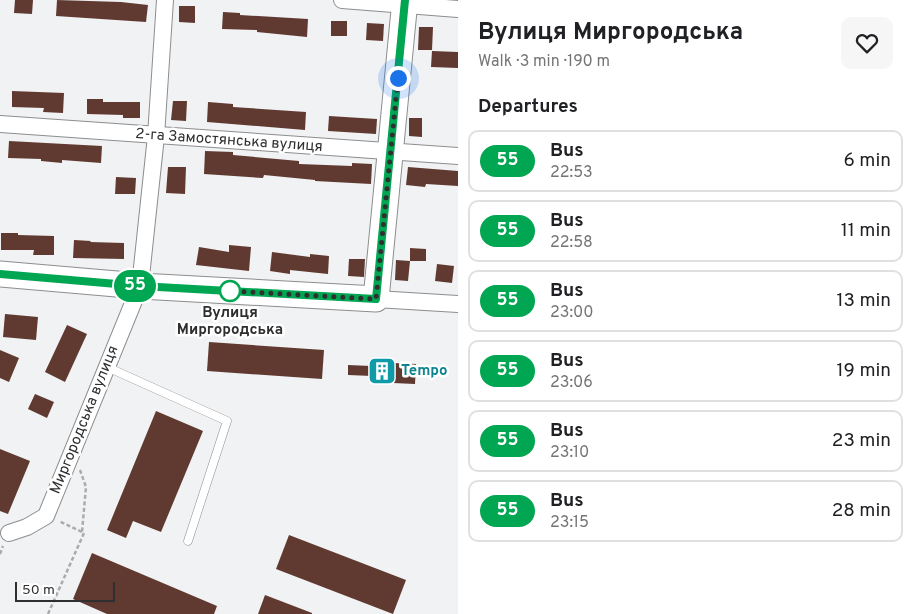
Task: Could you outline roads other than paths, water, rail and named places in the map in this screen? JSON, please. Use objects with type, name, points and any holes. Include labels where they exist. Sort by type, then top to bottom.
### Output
[{"type":"main road","points":[[0,274],[140,286],[376,299],[405,3]]},
{"type":"street","name":"Миргородська вулиця","points":[[9,533],[27,527],[46,516],[140,286],[156,136],[166,0]]},
{"type":"street","points":[[342,0],[405,3],[458,9]]},
{"type":"street","name":"2-га Замостянська вулиця","points":[[0,124],[458,156]]},
{"type":"street","points":[[376,299],[458,304]]},
{"type":"lane","points":[[107,367],[227,421],[188,541]]},
{"type":"place","name":"Вулиця Миргородська","points":[[230,291]]},
{"type":"place","name":"Tempo","points":[[382,371]]}]
